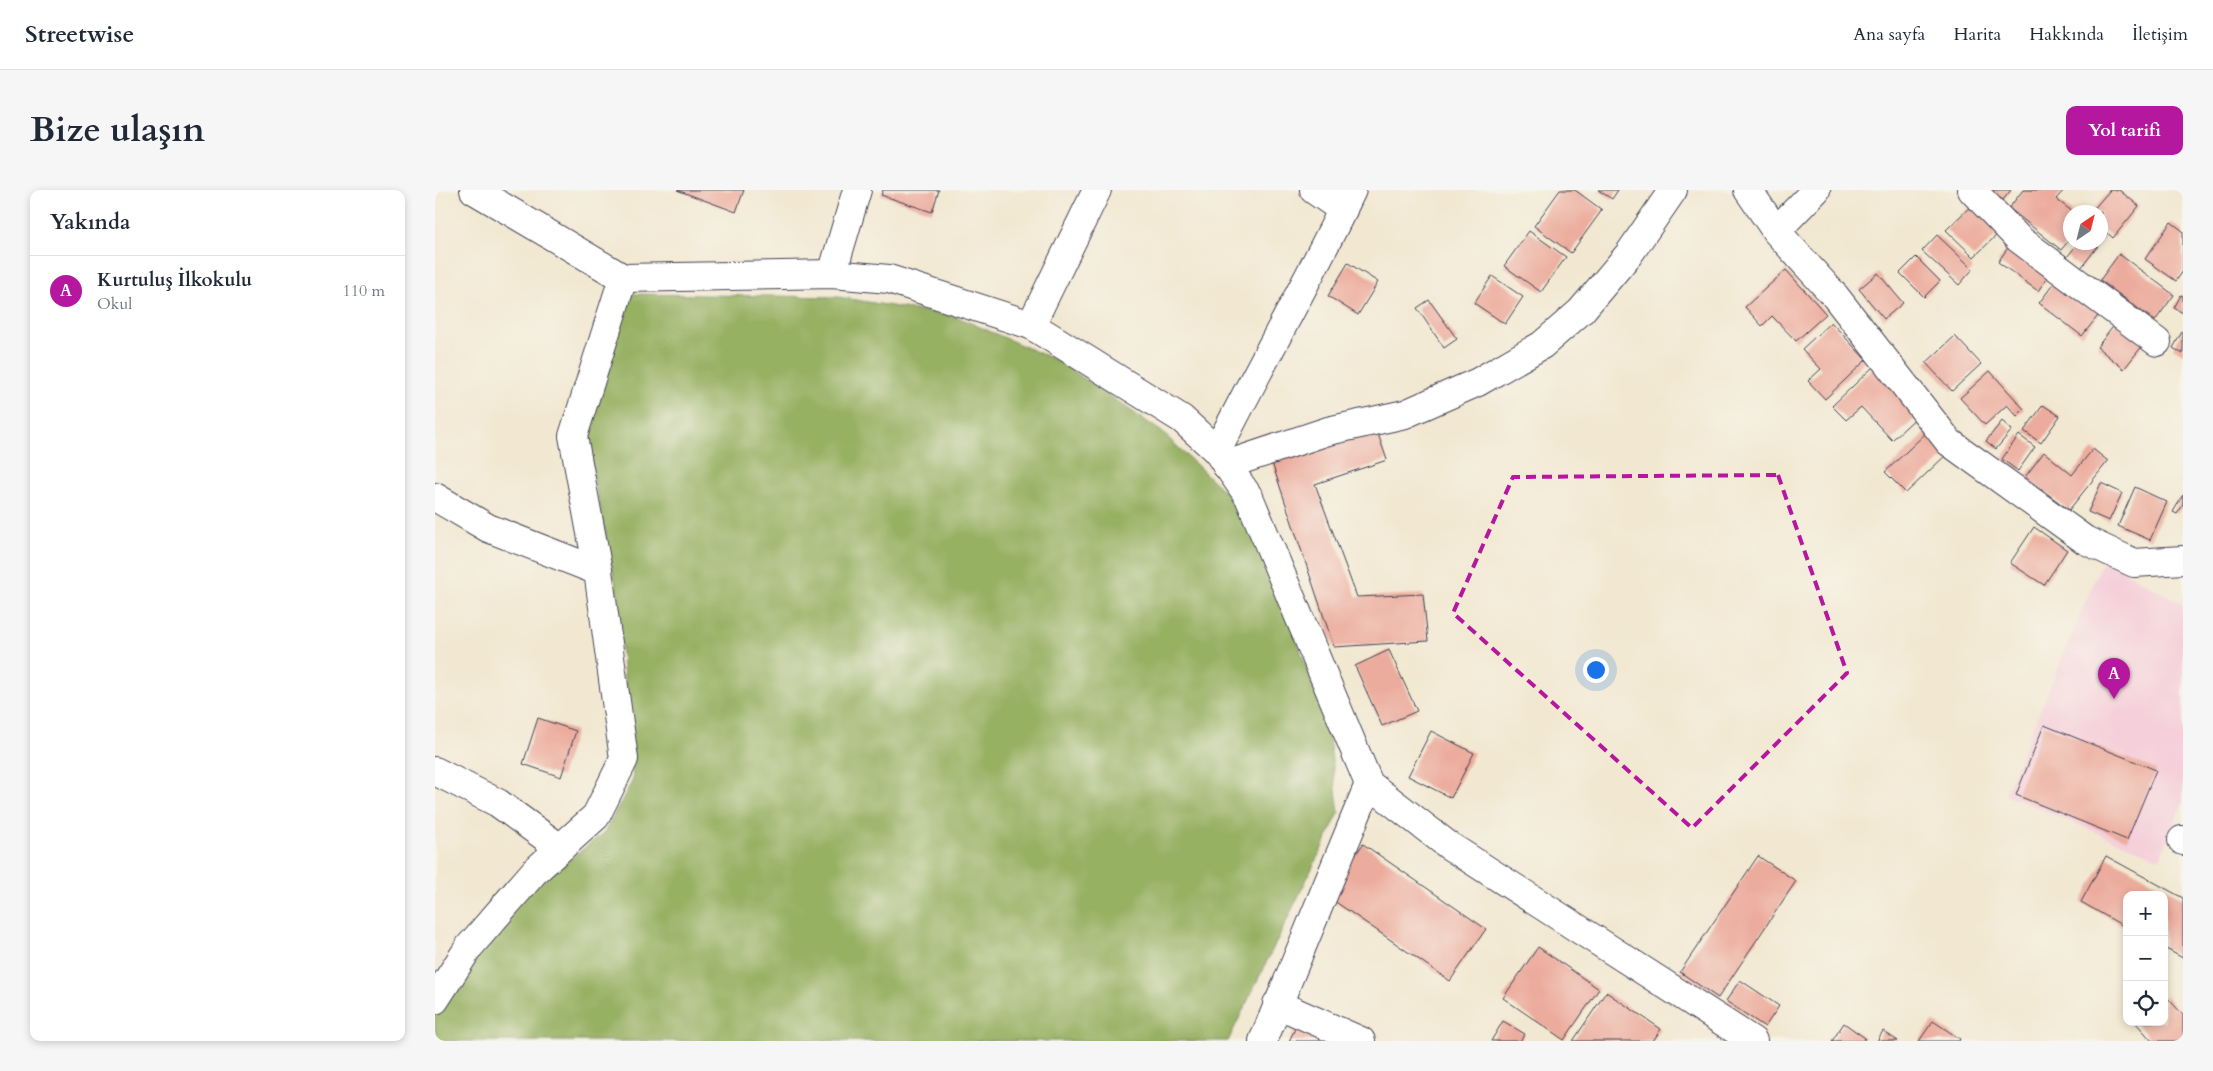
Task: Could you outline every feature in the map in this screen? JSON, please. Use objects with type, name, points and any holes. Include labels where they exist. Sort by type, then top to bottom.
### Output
[{"type":"street","points":[[474,190],[623,278],[832,274],[889,279],[1031,325],[1181,419],[1221,458],[1249,497],[1369,784],[1447,845],[1753,1041]]},
{"type":"street","points":[[832,274],[857,190]]},
{"type":"street","points":[[1031,325],[1097,190]]},
{"type":"street","points":[[1221,458],[1261,362],[1318,260],[1347,200],[1315,190]]},
{"type":"street","points":[[1221,458],[1327,431],[1405,414],[1478,382],[1542,345],[1581,311],[1629,254],[1673,190]]},
{"type":"street","points":[[1748,190],[1776,231],[1835,296],[1949,442],[2085,540],[2134,563],[2183,560]]},
{"type":"street","points":[[1776,231],[1815,190]]},
{"type":"street","points":[[1972,190],[2019,239],[2157,342]]},
{"type":"street","points":[[435,1000],[469,947],[534,872],[596,816],[624,759],[598,571],[573,436],[623,278]]},
{"type":"street","points":[[435,497],[488,528],[598,571]]},
{"type":"street","points":[[435,771],[498,803],[560,848]]},
{"type":"street","points":[[1263,1041],[1369,784]]},
{"type":"street","points":[[1277,1004],[1361,1041]]},
{"type":"highlighted area","points":[[1778,475],[1847,673],[1692,828],[1453,613],[1513,477]]},
{"type":"shaded area","points":[[2103,560],[2183,604],[2183,801],[2160,859],[2005,794]]},
{"type":"green space","points":[[631,294],[838,297],[957,317],[1060,362],[1162,432],[1231,498],[1278,584],[1328,731],[1339,813],[1228,1041],[435,1041],[435,1017],[493,924],[552,873],[604,833],[633,780],[616,586],[583,425]]},
{"type":"building","points":[[677,190],[744,190],[736,212]]},
{"type":"building","points":[[883,190],[939,190],[932,212],[881,195]]},
{"type":"building","points":[[1560,190],[1575,190],[1602,210],[1571,253],[1534,226]]},
{"type":"building","points":[[1598,190],[1618,190],[1612,199]]},
{"type":"building","points":[[1989,190],[2011,190],[2003,200]]},
{"type":"building","points":[[2023,190],[2064,190],[2056,199],[2064,205],[2063,248],[2061,250],[2009,208]]},
{"type":"building","points":[[2110,190],[2119,190],[2139,206],[2113,238],[2108,233],[2108,205],[2097,205]]},
{"type":"building","points":[[1977,200],[2005,227],[1974,257],[1946,230]]},
{"type":"building","points":[[2171,222],[2183,231],[2183,271],[2176,281],[2145,259]]},
{"type":"building","points":[[1529,231],[1566,257],[1541,292],[1504,266]]},
{"type":"building","points":[[1937,235],[1973,269],[1959,285],[1922,251]]},
{"type":"building","points":[[2011,243],[2051,272],[2038,291],[1998,262]]},
{"type":"building","points":[[2073,250],[2095,250],[2081,268],[2067,257]]},
{"type":"building","points":[[2119,254],[2174,295],[2155,321],[2100,280]]},
{"type":"building","points":[[1916,257],[1940,281],[1924,297],[1900,273]]},
{"type":"building","points":[[1348,263],[1378,282],[1358,315],[1328,296]]},
{"type":"building","points":[[1786,270],[1826,314],[1796,341],[1772,316],[1762,326],[1745,307]]},
{"type":"building","points":[[1878,273],[1903,303],[1884,319],[1859,289]]},
{"type":"building","points":[[1492,276],[1523,297],[1505,324],[1474,303]]},
{"type":"building","points":[[2058,278],[2101,312],[2082,336],[2039,303]]},
{"type":"building","points":[[2181,295],[2183,296],[2183,313],[2174,308]]},
{"type":"building","points":[[1429,300],[1457,339],[1444,348],[1417,308]]},
{"type":"building","points":[[1831,322],[1866,360],[1825,399],[1808,381],[1821,369],[1802,349]]},
{"type":"building","points":[[2116,323],[2143,345],[2124,369],[2097,347]]},
{"type":"building","points":[[2183,330],[2183,354],[2173,348]]},
{"type":"building","points":[[1955,336],[1981,364],[1952,391],[1926,363]]},
{"type":"building","points":[[1873,367],[1919,415],[1892,440],[1861,407],[1846,420],[1832,406]]},
{"type":"building","points":[[1990,371],[2024,409],[2017,416],[2007,405],[1985,425],[1960,398]]},
{"type":"building","points":[[2043,405],[2060,416],[2041,443],[2024,431]]},
{"type":"building","points":[[2002,421],[2012,430],[1996,449],[1986,441]]},
{"type":"building","points":[[1376,428],[1387,460],[1315,484],[1357,597],[1423,594],[1428,641],[1334,647],[1272,463]]},
{"type":"building","points":[[1927,432],[1948,453],[1906,493],[1885,472]]},
{"type":"building","points":[[2019,435],[2035,447],[2018,471],[2002,459]]},
{"type":"building","points":[[2093,449],[2108,461],[2069,510],[2025,477],[2044,452],[2072,475]]},
{"type":"building","points":[[2101,483],[2122,493],[2109,521],[2088,512]]},
{"type":"building","points":[[2135,487],[2167,502],[2150,540],[2118,526]]},
{"type":"building","points":[[2183,495],[2183,505],[2177,514],[2173,512]]},
{"type":"building","points":[[2034,527],[2067,550],[2044,585],[2010,563]]},
{"type":"building","points":[[1389,650],[1417,711],[1382,726],[1355,666]]},
{"type":"building","points":[[538,718],[576,731],[561,777],[523,764]]},
{"type":"building","points":[[2044,725],[2156,770],[2127,840],[2016,795]]},
{"type":"building","points":[[1431,731],[1474,753],[1451,798],[1408,776]]},
{"type":"building","points":[[1363,844],[1486,929],[1450,981],[1327,896]]},
{"type":"building","points":[[1758,856],[1796,881],[1718,998],[1680,972]]},
{"type":"building","points":[[2106,856],[2183,898],[2183,958],[2168,950],[2168,891],[2123,891],[2123,926],[2081,902]]},
{"type":"building","points":[[1538,947],[1599,989],[1564,1040],[1503,998]]},
{"type":"building","points":[[1740,980],[1779,1006],[1765,1027],[1726,1001]]},
{"type":"building","points":[[1606,992],[1661,1029],[1653,1041],[1573,1041]]},
{"type":"building","points":[[2168,998],[2183,1015],[2183,1041],[2152,1041],[2139,1026],[2168,1026]]},
{"type":"building","points":[[1503,1021],[1525,1034],[1520,1041],[1491,1041]]},
{"type":"building","points":[[1933,1021],[1960,1039],[1959,1041],[1919,1041]]},
{"type":"building","points":[[1298,1023],[1333,1041],[1289,1041]]},
{"type":"building","points":[[1844,1023],[1865,1038],[1863,1041],[1832,1041]]},
{"type":"building","points":[[1883,1031],[1898,1041],[1877,1041]]},
{"type":"place","name":"Kurtuluş İlkokulu","points":[[2114,699]]}]
